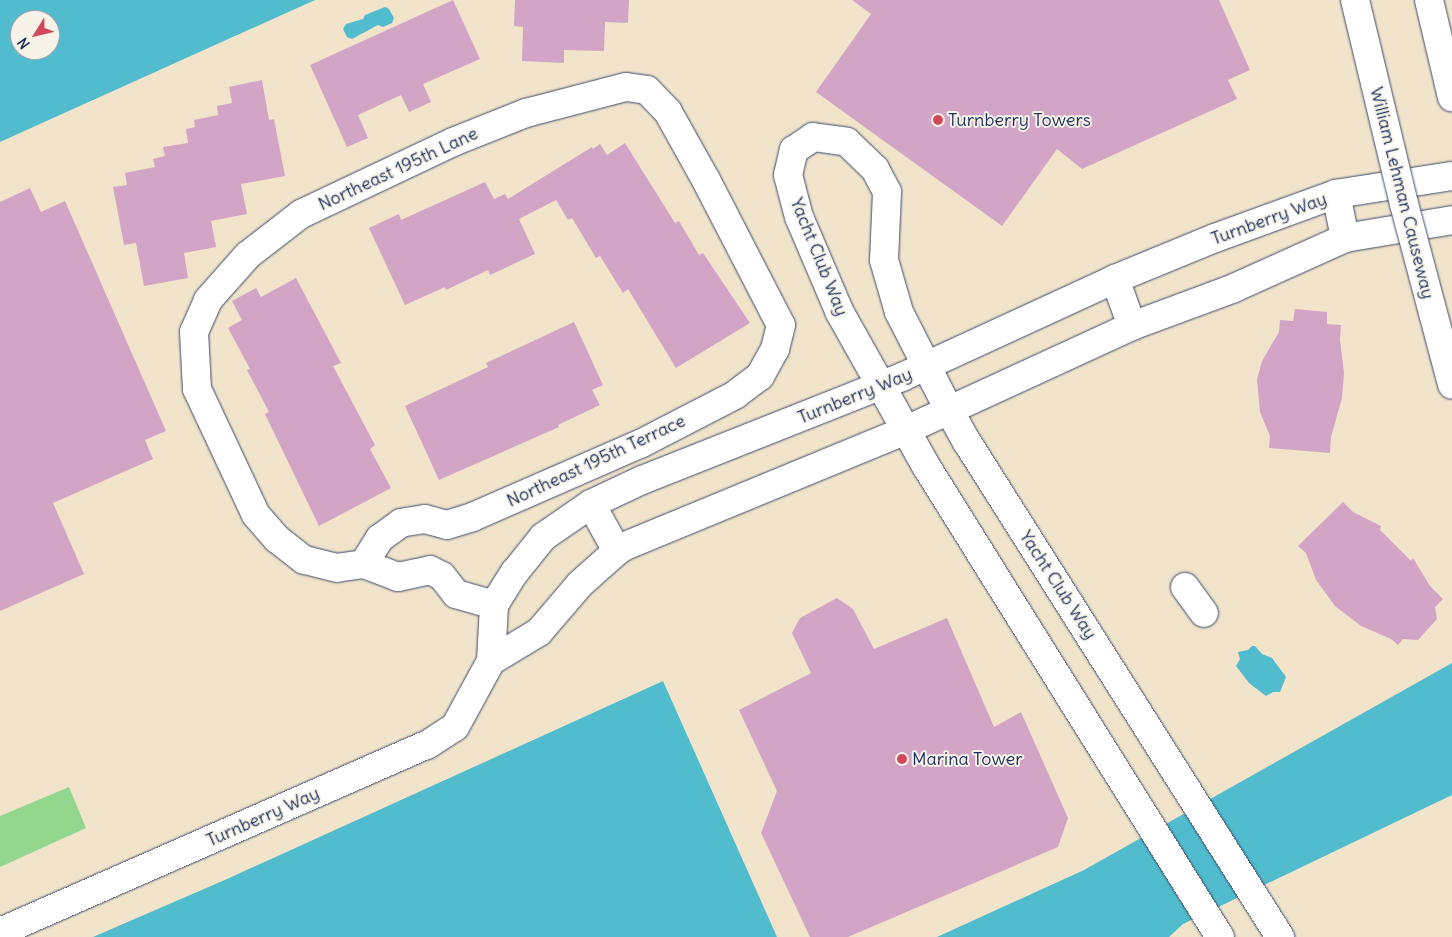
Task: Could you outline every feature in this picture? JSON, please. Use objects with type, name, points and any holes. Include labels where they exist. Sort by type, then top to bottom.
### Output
[{"type":"main road","name":"William Lehman Causeway","points":[[1355,0],[1406,212],[1452,385]]},
{"type":"main road","points":[[1429,0],[1452,97]]},
{"type":"main road","name":"Northeast 195th Lane","points":[[494,605],[456,594],[442,576],[430,570],[398,577],[364,564],[337,568],[304,560],[277,539],[256,514],[197,389],[194,332],[208,300],[248,256],[301,214],[453,142],[526,113],[626,87],[647,90],[668,112],[678,129],[780,324],[775,350],[760,376]]},
{"type":"main road","name":"Yacht Club Way","points":[[1214,926],[926,466],[840,313],[798,217],[788,175],[794,150],[813,137],[847,142],[875,168],[887,192],[884,260],[899,312],[949,410],[972,450],[1280,937]]},
{"type":"main road","points":[[1336,194],[1452,176]]},
{"type":"main road","name":"Turnberry Way","points":[[0,932],[427,745],[455,727],[491,661],[494,605],[515,572],[543,537],[591,504],[642,480],[927,366],[1115,279],[1215,238],[1336,194],[1345,238]]},
{"type":"main road","points":[[491,661],[539,632],[580,584],[617,551],[906,430],[1132,326],[1234,288],[1345,238],[1452,220]]},
{"type":"main road","points":[[1115,279],[1132,326]]},
{"type":"main road","name":"Northeast 195th Terrace","points":[[364,564],[380,538],[401,523],[425,519],[447,524],[473,517],[642,443],[735,395],[760,376]]},
{"type":"main road","points":[[591,504],[617,551]]},
{"type":"main road","points":[[1185,587],[1204,613]]},
{"type":"green space","points":[[69,787],[86,828],[0,867],[0,816]]},
{"type":"water","points":[[0,0],[315,0],[0,142]]},
{"type":"water","points":[[385,7],[389,9],[394,18],[392,23],[383,27],[378,25],[352,39],[347,37],[343,29],[346,24],[363,19],[365,15]]},
{"type":"water","points":[[1255,646],[1262,654],[1272,658],[1286,677],[1280,692],[1273,692],[1266,696],[1249,683],[1236,666],[1240,659],[1238,652],[1248,650]]},
{"type":"water","points":[[1452,663],[1452,795],[1183,924],[1169,937],[937,937],[1084,870]]},
{"type":"water","points":[[663,681],[777,937],[93,937],[227,879]]},
{"type":"building","points":[[453,0],[480,59],[423,84],[431,102],[409,112],[401,95],[358,115],[368,138],[347,147],[310,65]]},
{"type":"building","points":[[515,0],[629,0],[628,23],[605,22],[604,51],[564,50],[564,63],[522,61],[523,27],[514,26]]},
{"type":"building","points":[[852,0],[1219,0],[1250,70],[1228,80],[1237,99],[1082,169],[1057,149],[1002,226],[816,92],[871,14]]},
{"type":"building","points":[[262,80],[269,120],[274,119],[285,176],[241,184],[247,214],[211,221],[216,247],[184,253],[188,278],[144,286],[136,243],[124,245],[113,187],[127,185],[125,173],[155,167],[153,159],[165,156],[163,147],[188,143],[186,129],[195,127],[194,120],[218,115],[217,106],[232,103],[229,87]]},
{"type":"building","points":[[625,143],[675,223],[679,221],[699,255],[703,253],[750,323],[676,368],[628,289],[623,293],[600,256],[596,258],[572,218],[568,220],[556,200],[519,219],[535,254],[490,275],[488,270],[446,290],[445,287],[405,305],[369,228],[399,214],[401,220],[485,182],[494,199],[505,194],[508,199],[592,147],[593,149],[600,144],[607,155]]},
{"type":"building","points":[[30,188],[41,212],[65,201],[166,431],[145,440],[153,459],[53,503],[84,574],[0,611],[0,202]]},
{"type":"building","points":[[296,278],[341,363],[333,366],[375,445],[370,449],[391,488],[319,526],[265,414],[269,412],[247,370],[250,369],[228,328],[242,320],[232,301],[256,288],[261,297]]},
{"type":"building","points":[[1295,309],[1327,312],[1327,324],[1341,325],[1340,340],[1344,373],[1342,398],[1331,437],[1330,453],[1269,448],[1270,436],[1260,412],[1257,380],[1262,361],[1279,332],[1280,320],[1293,321]]},
{"type":"building","points":[[574,322],[603,385],[592,390],[600,405],[558,425],[559,427],[439,480],[405,406],[488,367],[486,363]]},
{"type":"building","points":[[1343,502],[1353,512],[1381,526],[1380,530],[1411,561],[1413,558],[1430,586],[1443,599],[1435,607],[1437,619],[1418,640],[1403,639],[1398,645],[1391,639],[1361,626],[1335,606],[1316,580],[1306,553],[1298,546]]},
{"type":"building","name":"Marina Tower","points":[[837,598],[853,609],[874,649],[947,618],[994,727],[1021,712],[1068,818],[1058,847],[848,937],[810,937],[761,833],[777,791],[739,710],[811,673],[792,633],[800,618]]},
{"type":"place","name":"Turnberry Towers","points":[[938,120]]},
{"type":"place","name":"Marina Tower","points":[[902,759]]}]
